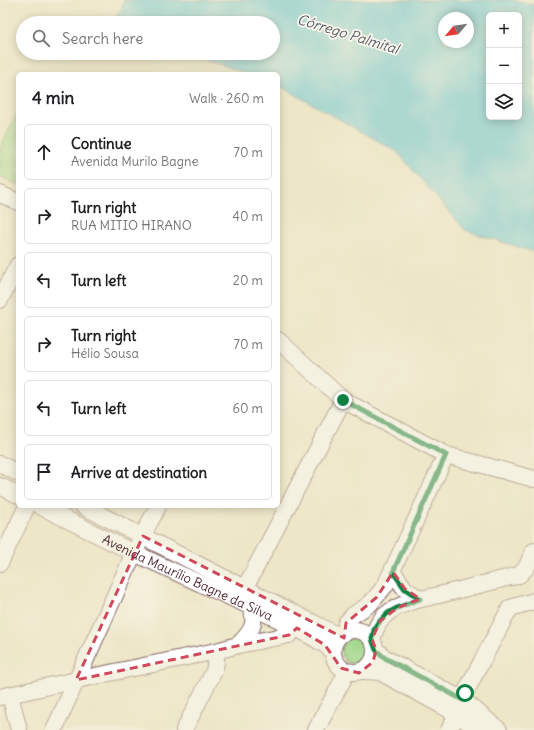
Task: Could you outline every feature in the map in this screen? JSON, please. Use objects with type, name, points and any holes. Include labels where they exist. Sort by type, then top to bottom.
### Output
[{"type":"street","points":[[0,194],[16,201]]},
{"type":"street","points":[[0,300],[16,269]]},
{"type":"street","points":[[280,342],[343,400],[446,455],[534,479]]},
{"type":"street","points":[[245,588],[343,400]]},
{"type":"street","points":[[446,455],[393,572],[385,586],[370,604],[354,615],[346,623],[342,634],[336,640],[333,652],[337,664],[347,672],[380,672],[460,707],[478,730]]},
{"type":"street","points":[[0,464],[16,472]]},
{"type":"street","points":[[0,486],[16,494]]},
{"type":"street","points":[[0,563],[26,508]]},
{"type":"street","name":"Avenida Maurílio Bagne da Silva","points":[[44,508],[134,553],[297,628],[325,645],[333,652]]},
{"type":"street","name":"Avenida Maurílio Bagne da Silva","points":[[87,508],[245,588],[342,634]]},
{"type":"street","points":[[54,730],[134,553],[157,508]]},
{"type":"street","points":[[364,671],[373,662],[374,630],[388,613],[420,599],[519,575],[526,568],[534,551]]},
{"type":"street","points":[[393,572],[405,589],[420,599]]},
{"type":"street","points":[[449,730],[465,693],[510,608],[534,600]]},
{"type":"street","points":[[238,645],[249,633],[253,624],[254,618],[250,606]]},
{"type":"street","points":[[20,730],[5,696],[289,635],[297,628]]},
{"type":"street","points":[[342,634],[356,630],[368,634],[374,645],[385,658],[460,707],[499,730]]},
{"type":"street","points":[[184,730],[214,671],[216,651]]},
{"type":"street","points":[[316,730],[347,672]]},
{"type":"highlighted area","points":[[143,536],[344,638],[346,623],[377,597],[393,572],[405,589],[420,599],[397,608],[380,621],[372,639],[376,650],[373,662],[359,673],[341,668],[325,645],[297,628],[289,635],[76,680]]},
{"type":"green space","points":[[16,115],[16,184],[0,176],[0,148]]},
{"type":"green space","points":[[354,638],[363,642],[367,651],[363,660],[354,664],[345,660],[341,651],[345,642]]},
{"type":"water","name":"Córrego Palmital","points":[[124,0],[513,0],[534,5],[534,252],[465,230],[396,151],[280,86],[280,72],[242,72],[207,60],[280,60],[280,16],[117,16]]},
{"type":"route","points":[[343,400],[446,455],[393,572],[405,589],[420,599],[388,613],[374,630],[372,639],[376,650],[385,658],[463,700],[465,693]]}]
